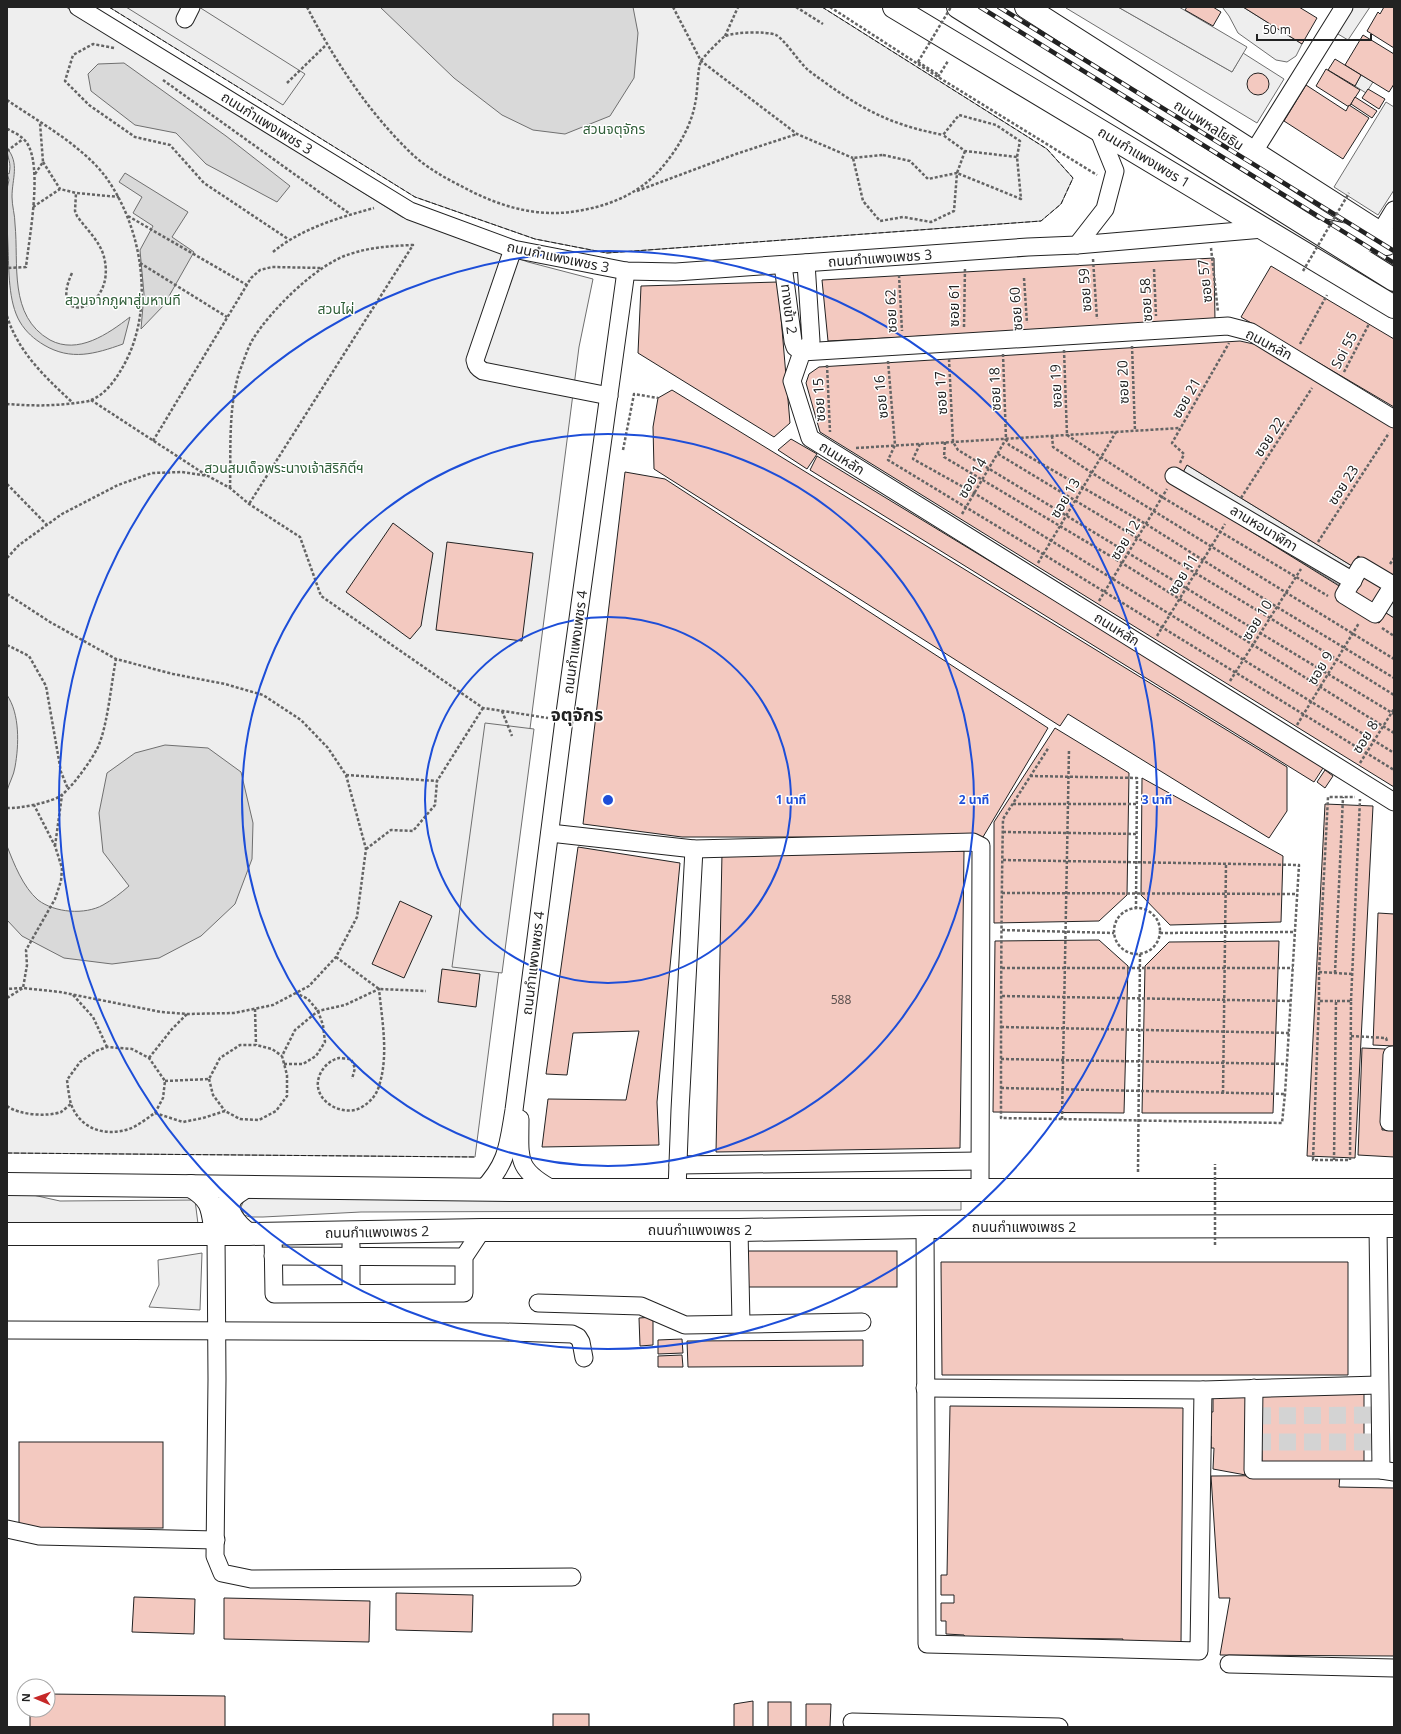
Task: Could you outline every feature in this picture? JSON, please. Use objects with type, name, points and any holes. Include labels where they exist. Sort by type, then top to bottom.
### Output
[{"type":"main road","name":"ถนนกำแพงเพชร 1","points":[[894,7],[1394,307]]},
{"type":"main road","points":[[958,7],[1394,280]]},
{"type":"main road","name":"ถนนพหลโยธิน","points":[[1026,7],[1389,240]]},
{"type":"main road","points":[[1308,226],[1389,240]]},
{"type":"main road","points":[[7,1184],[482,1190],[1394,1190]]},
{"type":"main road","points":[[191,1186],[203,1194],[210,1202],[216,1234]]},
{"type":"main road","points":[[245,1187],[232,1197],[229,1207],[232,1219],[248,1234]]},
{"type":"main road","name":"ถนนกำแพงเพชร 2","points":[[7,1234],[248,1234],[482,1230],[739,1230],[925,1227],[1386,1226]]},
{"type":"street","name":"ถนนกำแพงเพชร 3","points":[[78,7],[410,211],[513,249],[626,271],[676,272],[783,265],[1028,246],[1084,244],[1263,228]]},
{"type":"street","points":[[1253,153],[1344,7]]},
{"type":"street","points":[[1084,244],[1105,209],[1115,171],[1098,129]]},
{"type":"street","points":[[1389,240],[1394,210]]},
{"type":"street","points":[[513,249],[475,360],[478,368],[483,371],[609,396]]},
{"type":"street","name":"ทางเข้า 2","points":[[783,265],[793,341],[795,347],[802,352],[812,341],[806,263]]},
{"type":"street","name":"ถนนกำแพงเพชร 4","points":[[482,1190],[495,1177],[506,1152],[521,1061],[564,720],[626,271]]},
{"type":"street","name":"ถนนหลัก","points":[[1394,423],[1337,384],[1293,357],[1251,332],[1237,328],[1219,327],[1158,330],[802,352],[792,381],[810,438],[1394,802]]},
{"type":"street","name":"ลานหอนาฬิกา","points":[[1174,476],[1234,510],[1352,581]]},
{"type":"street","points":[[1361,566],[1382,578],[1393,585],[1389,603],[1375,614],[1365,613],[1344,595],[1352,581],[1361,566]]},
{"type":"street","points":[[550,833],[694,849],[973,842],[981,846],[980,1190]]},
{"type":"street","points":[[678,1190],[694,849]]},
{"type":"street","points":[[1393,1055],[1389,1122],[1394,1122]]},
{"type":"street","name":"ถนนกำแพงเพชร 4","points":[[521,1061],[520,1137],[522,1164],[529,1174],[540,1183],[554,1190]]},
{"type":"street","points":[[678,1165],[979,1161]]},
{"type":"street","points":[[758,1164],[758,1190]]},
{"type":"street","points":[[1254,1388],[1253,1470],[1388,1471],[1379,1385],[1386,1226]]},
{"type":"street","points":[[925,1227],[927,1644],[1199,1651],[1203,1390]]},
{"type":"street","points":[[273,1233],[274,1294],[464,1293],[464,1257],[482,1230]]},
{"type":"street","points":[[739,1230],[742,1323]]},
{"type":"street","points":[[351,1233],[351,1293]]},
{"type":"street","points":[[216,1234],[217,1330],[215,1556],[222,1573],[251,1579],[572,1577]]},
{"type":"street","points":[[273,1256],[464,1257]]},
{"type":"street","points":[[538,1303],[641,1306],[685,1325],[862,1322]]},
{"type":"street","points":[[7,1330],[504,1332],[572,1334],[578,1337],[581,1342],[584,1358]]},
{"type":"street","points":[[925,1388],[1203,1390],[1379,1385]]},
{"type":"street","points":[[7,1529],[39,1536],[216,1540]]},
{"type":"street","points":[[1229,1664],[1394,1668]]},
{"type":"street","points":[[852,1722],[1059,1727]]},
{"type":"path","points":[[307,7],[326,45],[351,83],[412,154],[439,174],[485,199],[509,207],[537,213],[570,213],[598,207],[736,154],[797,134]]},
{"type":"path","points":[[673,7],[702,61],[797,134],[853,158],[883,155],[910,161],[928,179],[957,172],[1021,199],[1017,157],[1020,140],[996,125],[960,115],[943,135]]},
{"type":"path","points":[[635,192],[662,167],[680,143],[695,106],[702,61],[725,36],[738,7]]},
{"type":"path","points":[[796,7],[823,24]]},
{"type":"path","points":[[830,7],[1112,183]]},
{"type":"path","points":[[939,76],[918,62],[951,7]]},
{"type":"path","points":[[725,36],[762,31],[779,36],[800,63],[831,87],[857,104],[899,124],[943,135],[965,150],[1017,157]]},
{"type":"path","points":[[115,49],[93,44],[73,55],[65,81],[89,105],[135,137],[170,145],[204,183],[288,239]]},
{"type":"path","points":[[287,83],[326,45]]},
{"type":"path","points":[[160,78],[350,214]]},
{"type":"path","points":[[7,100],[77,148],[104,175],[119,197],[128,216],[139,263],[142,290],[139,326],[129,357],[114,381],[91,400],[34,406],[7,404]]},
{"type":"path","points":[[40,123],[43,162],[60,189],[76,194],[119,197]]},
{"type":"path","points":[[7,129],[16,132],[27,142],[32,156],[35,174],[26,268],[7,268]]},
{"type":"path","points":[[7,151],[23,139]]},
{"type":"path","points":[[853,158],[863,201],[880,221],[904,217],[931,222],[954,211],[957,172],[965,150]]},
{"type":"path","points":[[35,174],[43,162]]},
{"type":"path","points":[[32,207],[60,189]]},
{"type":"path","points":[[1303,272],[1349,193]]},
{"type":"path","points":[[72,273],[67,283],[66,300],[68,304],[79,308],[94,302],[102,289],[105,278],[105,264],[99,246],[77,216],[75,210],[76,194]]},
{"type":"path","points":[[272,252],[288,239],[336,218],[381,205],[390,199]]},
{"type":"path","points":[[128,216],[247,285]]},
{"type":"path","name":"ซอย 57","points":[[1211,233],[1219,327]]},
{"type":"path","name":"ซอย 59","points":[[1084,244],[1098,334]]},
{"type":"path","points":[[230,488],[232,411],[239,374],[252,340],[276,308],[323,268],[349,254],[383,246],[413,245],[249,504]]},
{"type":"path","points":[[139,263],[227,317]]},
{"type":"path","points":[[153,441],[251,278],[260,270],[272,267],[323,268]]},
{"type":"path","name":"ซอย 61","points":[[964,268],[965,342]]},
{"type":"path","name":"ซอย 58","points":[[1154,269],[1158,330]]},
{"type":"path","name":"ซอย 62","points":[[894,346],[899,275]]},
{"type":"path","name":"ซอย 60","points":[[1024,278],[1028,338]]},
{"type":"path","points":[[1293,357],[1326,295]]},
{"type":"path","points":[[7,316],[11,329],[27,355],[46,378],[73,403]]},
{"type":"path","name":"Soi 55","points":[[1337,384],[1369,324]]},
{"type":"path","name":"ซอย 21","points":[[1174,476],[1184,454],[1172,443],[1237,328]]},
{"type":"path","name":"ซอย 20","points":[[1132,332],[1135,431]]},
{"type":"path","name":"ซอย 19","points":[[1064,336],[1067,435]]},
{"type":"path","name":"ซอย 18","points":[[1002,340],[1006,439]]},
{"type":"path","name":"ซอย 17","points":[[948,343],[953,442]]},
{"type":"path","name":"ซอย 16","points":[[894,346],[895,445],[888,460],[966,508]]},
{"type":"path","name":"ซอย 15","points":[[825,447],[830,438],[827,350]]},
{"type":"path","name":"ซอย 22","points":[[1234,510],[1321,374]]},
{"type":"path","points":[[623,450],[634,394],[658,398]]},
{"type":"path","points":[[91,400],[208,476],[230,488],[249,504],[300,537],[321,596],[483,708],[564,720]]},
{"type":"path","name":"ซอย 23","points":[[1309,556],[1394,423]]},
{"type":"path","points":[[841,457],[846,448],[1180,428]]},
{"type":"path","name":"ซอย 13","points":[[1030,575],[1116,432]]},
{"type":"path","points":[[1067,435],[1162,497],[1329,597]]},
{"type":"path","points":[[1052,436],[1053,447],[1092,473],[1394,659]]},
{"type":"path","points":[[1006,439],[1009,445],[1146,524],[1277,607],[1394,678]]},
{"type":"path","name":"ซอย 14","points":[[954,528],[1006,439]]},
{"type":"path","points":[[945,442],[944,457],[1122,563],[1394,733]]},
{"type":"path","points":[[953,442],[958,450],[1187,587],[1393,713]]},
{"type":"path","points":[[920,444],[914,459],[1113,578],[1394,753]]},
{"type":"path","points":[[998,454],[1270,618],[1394,695]]},
{"type":"path","points":[[7,558],[19,545],[62,514],[118,485],[152,473],[182,472],[208,476]]},
{"type":"path","name":"ซอย 12","points":[[1092,613],[1174,476]]},
{"type":"path","points":[[7,484],[47,525]]},
{"type":"path","points":[[966,508],[1394,770]]},
{"type":"path","name":"ซอย 11","points":[[1149,649],[1234,510]]},
{"type":"path","name":"ซอย 10","points":[[1222,694],[1309,556]]},
{"type":"path","points":[[7,594],[50,622],[116,659],[173,674],[225,684],[263,695],[301,720],[328,748],[346,775],[366,849],[357,917],[336,957],[309,986],[273,1005],[234,1013],[187,1014],[161,1012],[60,992],[23,988],[7,989]]},
{"type":"path","points":[[1365,613],[1394,636]]},
{"type":"path","name":"ซอย 9","points":[[1290,737],[1365,613]]},
{"type":"path","points":[[7,645],[29,656],[46,686],[61,772],[68,789]]},
{"type":"path","points":[[7,808],[34,805],[62,795],[81,773],[98,746],[106,717],[116,659]]},
{"type":"path","points":[[366,849],[391,830],[413,831],[435,805],[437,781],[483,708]]},
{"type":"path","name":"ซอย 8","points":[[1352,776],[1383,726],[1393,713],[1394,709]]},
{"type":"path","points":[[502,711],[512,736]]},
{"type":"path","points":[[1003,860],[1299,865],[1282,1123],[1001,1118],[1003,819],[1049,747]]},
{"type":"path","points":[[1062,1119],[1068,748]]},
{"type":"path","points":[[346,775],[437,781]]},
{"type":"path","points":[[1030,776],[1137,778],[1138,834],[1136,908]]},
{"type":"path","points":[[55,846],[62,795]]},
{"type":"path","points":[[1328,797],[1344,797],[1360,797],[1351,1002],[1350,1160],[1312,1160],[1319,972],[1328,797]]},
{"type":"path","points":[[1335,973],[1344,797]]},
{"type":"path","points":[[1013,804],[1138,804]]},
{"type":"path","points":[[7,998],[23,988],[27,965],[26,950],[55,899],[61,881],[62,868],[55,846],[34,805]]},
{"type":"path","points":[[1003,832],[1138,834]]},
{"type":"path","points":[[1223,1093],[1226,864]]},
{"type":"path","points":[[1002,893],[1297,894]]},
{"type":"path","points":[[1136,908],[1151,912],[1156,918],[1160,933],[1153,947],[1140,953],[1126,950],[1120,946],[1114,933],[1115,925],[1123,913],[1129,909],[1136,908]]},
{"type":"path","points":[[1002,930],[1114,933]]},
{"type":"path","points":[[1160,933],[1295,932]]},
{"type":"path","points":[[1138,1190],[1140,953]]},
{"type":"path","points":[[336,957],[379,989],[385,1047],[379,1088],[371,1101],[356,1111],[340,1110],[326,1102],[318,1091],[319,1075],[329,1062],[339,1058],[351,1059],[356,1068],[352,1080]]},
{"type":"path","points":[[1002,968],[1293,968]]},
{"type":"path","points":[[1319,972],[1352,974]]},
{"type":"path","points":[[282,1056],[272,1050],[256,1045],[240,1045],[220,1058],[209,1079],[213,1095],[224,1111],[240,1119],[259,1120],[276,1111],[287,1096],[287,1076],[282,1056],[296,1030],[318,1011],[345,1005],[379,989],[426,991]]},
{"type":"path","points":[[284,1064],[303,1064],[316,1056],[325,1042],[323,1025],[318,1011],[308,999],[296,993]]},
{"type":"path","points":[[72,995],[93,1017],[107,1047]]},
{"type":"path","points":[[1002,996],[1290,1001]]},
{"type":"path","points":[[1319,1001],[1351,1002]]},
{"type":"path","points":[[1334,1160],[1336,1001]]},
{"type":"path","points":[[255,1009],[256,1045]]},
{"type":"path","points":[[149,1058],[167,1034],[187,1014]]},
{"type":"path","points":[[1001,1027],[1289,1033]]},
{"type":"path","points":[[1351,1036],[1386,1038],[1393,1055]]},
{"type":"path","points":[[107,1047],[132,1049],[149,1058],[164,1081],[163,1098],[155,1113],[130,1129],[108,1133],[91,1129],[77,1116],[71,1104],[67,1080],[80,1062],[96,1051],[107,1047]]},
{"type":"path","points":[[1001,1059],[1287,1064]]},
{"type":"path","points":[[164,1081],[209,1079]]},
{"type":"path","points":[[1001,1088],[1285,1094]]},
{"type":"path","points":[[7,1106],[12,1110],[38,1115],[61,1112],[71,1104]]},
{"type":"path","points":[[155,1113],[183,1122],[203,1118],[224,1111]]},
{"type":"path","points":[[1215,1164],[1215,1244]]},
{"type":"green space","name":"สวนสมเด็จพระนางเจ้าสิริกิติ์ฯ","points":[[7,7],[66,7],[402,217],[528,262],[593,279],[579,347],[475,1157],[7,1153]]},
{"type":"green space","name":"สวนจตุจักร","points":[[109,7],[822,7],[1047,149],[1073,178],[1061,204],[1041,221],[607,253],[535,239],[415,197]]},
{"type":"green space","points":[[1118,7],[1232,72],[1243,53],[1284,79],[1257,123],[1066,8]]},
{"type":"green space","points":[[1243,7],[1302,44],[1296,56],[1287,62],[1276,60],[1238,33],[1223,8]]},
{"type":"green space","points":[[1348,7],[1370,7],[1348,40],[1333,31]]},
{"type":"green space","points":[[1361,75],[1373,82],[1366,93],[1355,86]]},
{"type":"green space","points":[[1386,102],[1394,107],[1394,190],[1378,215],[1334,187]]},
{"type":"green space","points":[[7,1193],[24,1193],[60,1201],[195,1200],[198,1224],[7,1226]]},
{"type":"green space","points":[[245,1198],[961,1200],[961,1210],[361,1212],[250,1217],[244,1215],[241,1207]]},
{"type":"green space","points":[[202,1253],[200,1310],[149,1307],[159,1285],[158,1260]]},
{"type":"shaded area","points":[[126,7],[199,7],[305,74],[283,105]]},
{"type":"shaded area","points":[[380,7],[633,7],[638,33],[634,78],[610,116],[565,134],[533,130],[502,115],[454,78]]},
{"type":"shaded area","points":[[1118,7],[1179,7],[1247,47],[1232,72]]},
{"type":"shaded area","points":[[124,63],[226,136],[290,186],[277,202],[206,164],[176,133],[135,125],[91,91],[88,74],[98,64]]},
{"type":"shaded area","points":[[7,148],[11,154],[14,166],[12,204],[15,221],[18,288],[27,317],[37,330],[50,340],[61,344],[71,345],[82,344],[102,336],[130,317],[123,344],[93,353],[64,353],[44,345],[22,326],[13,305],[9,275],[7,189],[9,180],[7,173],[9,174],[10,166]]},
{"type":"shaded area","points":[[125,173],[188,212],[172,237],[194,252],[164,305],[141,329],[144,294],[140,250],[153,226],[133,213],[142,197],[119,182]]},
{"type":"shaded area","points":[[1187,465],[1352,566],[1358,556],[1394,578],[1394,618],[1386,613],[1379,623],[1375,621],[1344,588],[1176,485]],"holes":[[[1382,586],[1372,604],[1353,593]]]},
{"type":"shaded area","points":[[7,695],[14,711],[18,740],[14,770],[7,791]]},
{"type":"shaded area","points":[[485,723],[534,729],[502,973],[452,967]]},
{"type":"shaded area","points":[[165,745],[208,748],[241,772],[253,823],[252,859],[235,904],[201,936],[159,958],[112,964],[64,958],[22,936],[7,920],[7,846],[23,882],[38,900],[45,904],[61,910],[79,911],[96,908],[110,901],[129,886],[103,852],[99,813],[107,773],[135,753]]},
{"type":"building","points":[[1187,7],[1213,7],[1221,12],[1213,26],[1185,10]]},
{"type":"building","points":[[1243,7],[1299,7],[1317,18],[1302,44]]},
{"type":"building","points":[[1384,7],[1394,7],[1394,48],[1367,31],[1378,12],[1380,14]]},
{"type":"building","points":[[1363,35],[1394,54],[1394,84],[1389,92],[1345,65]]},
{"type":"building","points":[[1335,59],[1361,75],[1355,86],[1328,70]]},
{"type":"building","points":[[1326,69],[1360,90],[1349,107],[1316,86]]},
{"type":"building","points":[[1254,73],[1262,73],[1269,80],[1269,88],[1262,95],[1254,95],[1247,88],[1247,80]]},
{"type":"building","points":[[1306,85],[1346,111],[1349,105],[1369,118],[1343,159],[1284,121]]},
{"type":"building","points":[[1368,89],[1385,99],[1379,109],[1362,98]]},
{"type":"building","points":[[1355,97],[1377,111],[1372,118],[1351,104]]},
{"type":"building","points":[[1214,258],[1215,321],[828,341],[822,280]]},
{"type":"building","points":[[1271,266],[1394,339],[1394,407],[1241,317]]},
{"type":"building","points":[[778,282],[790,423],[774,437],[638,353],[641,286]]},
{"type":"building","points":[[1240,341],[1258,345],[1394,427],[1394,578],[1358,556],[1352,566],[1187,465],[1176,485],[1344,589],[1375,621],[1379,623],[1386,613],[1394,618],[1394,787],[820,432],[806,383],[809,374],[819,367]]},
{"type":"building","points":[[672,390],[1287,767],[1287,811],[1269,838],[1068,714],[1060,726],[654,469],[653,427],[658,398]]},
{"type":"building","points":[[791,439],[817,454],[807,469],[778,450]]},
{"type":"building","points":[[817,456],[1325,765],[1314,782],[810,470]]},
{"type":"building","points":[[625,472],[665,479],[1048,728],[983,837],[682,837],[583,824]]},
{"type":"building","points":[[393,523],[433,553],[421,626],[410,639],[346,592]]},
{"type":"building","points":[[447,542],[533,553],[522,641],[436,630]]},
{"type":"building","points":[[1364,575],[1382,586],[1372,604],[1353,593]]},
{"type":"building","points":[[1055,728],[1129,773],[1127,895],[1099,921],[994,923],[994,822]]},
{"type":"building","points":[[1325,770],[1333,776],[1325,788],[1317,782]]},
{"type":"building","points":[[1142,778],[1283,856],[1281,922],[1170,925],[1141,895]]},
{"type":"building","points":[[1325,804],[1373,806],[1355,1158],[1307,1156]]},
{"type":"building","points":[[578,847],[680,863],[657,1102],[659,1145],[542,1147],[548,1099],[626,1100],[639,1031],[573,1033],[567,1075],[546,1074]]},
{"type":"building","points":[[964,851],[960,1148],[716,1152],[722,853]]},
{"type":"building","points":[[400,901],[432,916],[404,978],[372,964]]},
{"type":"building","points":[[1378,913],[1394,914],[1394,1046],[1373,1045]]},
{"type":"building","points":[[1099,940],[1128,966],[1124,1113],[993,1112],[995,941]]},
{"type":"building","points":[[1279,941],[1273,1113],[1142,1113],[1145,966],[1169,942]]},
{"type":"building","points":[[442,969],[480,974],[476,1007],[438,1002]]},
{"type":"building","points":[[1362,1048],[1385,1049],[1382,1130],[1394,1130],[1394,1157],[1358,1155]]},
{"type":"building","points":[[748,1251],[897,1251],[897,1287],[748,1287]]},
{"type":"building","points":[[941,1262],[1348,1262],[1348,1375],[942,1375]]},
{"type":"building","points":[[653,1317],[653,1345],[640,1346],[639,1318]]},
{"type":"building","points":[[682,1339],[683,1353],[658,1354],[658,1340]]},
{"type":"building","points":[[863,1340],[863,1366],[688,1367],[687,1341]]},
{"type":"building","points":[[682,1355],[683,1367],[658,1367],[658,1356]]},
{"type":"building","points":[[1261,1392],[1364,1392],[1364,1467],[1262,1466]]},
{"type":"building","points":[[1213,1393],[1248,1393],[1251,1476],[1213,1469],[1214,1448],[1211,1448],[1211,1436],[1208,1436],[1208,1412],[1213,1412]]},
{"type":"building","points":[[950,1406],[1183,1408],[1181,1644],[1122,1643],[1123,1639],[965,1637],[964,1635],[946,1634],[946,1621],[941,1621],[941,1603],[954,1603],[954,1595],[941,1595],[941,1575],[947,1575]]},
{"type":"building","points":[[19,1442],[163,1442],[163,1528],[19,1528]]},
{"type":"building","points":[[1340,1475],[1339,1487],[1394,1488],[1394,1656],[1220,1655],[1230,1598],[1219,1598],[1211,1476]]},
{"type":"building","points":[[396,1593],[473,1595],[472,1632],[396,1630]]},
{"type":"building","points":[[134,1597],[195,1599],[194,1634],[132,1632]]},
{"type":"building","points":[[224,1598],[370,1601],[369,1642],[224,1639]]},
{"type":"building","points":[[56,1694],[225,1696],[225,1727],[30,1727],[30,1718],[56,1718]]},
{"type":"building","points":[[753,1701],[753,1727],[734,1727],[734,1704]]},
{"type":"building","points":[[768,1702],[791,1702],[791,1727],[768,1727]]},
{"type":"building","points":[[806,1704],[831,1704],[830,1727],[806,1727]]},
{"type":"building","points":[[553,1714],[589,1714],[589,1727],[553,1727]]},
{"type":"tunnel","points":[[1254,1416],[1380,1415]]},
{"type":"tunnel","points":[[1254,1442],[1381,1442]]},
{"type":"railway","points":[[980,7],[1394,263]]},
{"type":"railway","points":[[999,7],[1394,251]]},
{"type":"fence","points":[[109,7],[415,197],[535,239],[607,253],[1041,221],[1061,204],[1073,178],[1047,149],[822,7]]},
{"type":"fence","points":[[7,1153],[475,1157]]},
{"type":"district","name":"จตุจักร","points":[[577,715]]},
{"type":"park label","name":"สวนจากภูผาสู่มหานที","points":[[123,300]]},
{"type":"park label","name":"สวนไผ่","points":[[336,309]]}]
